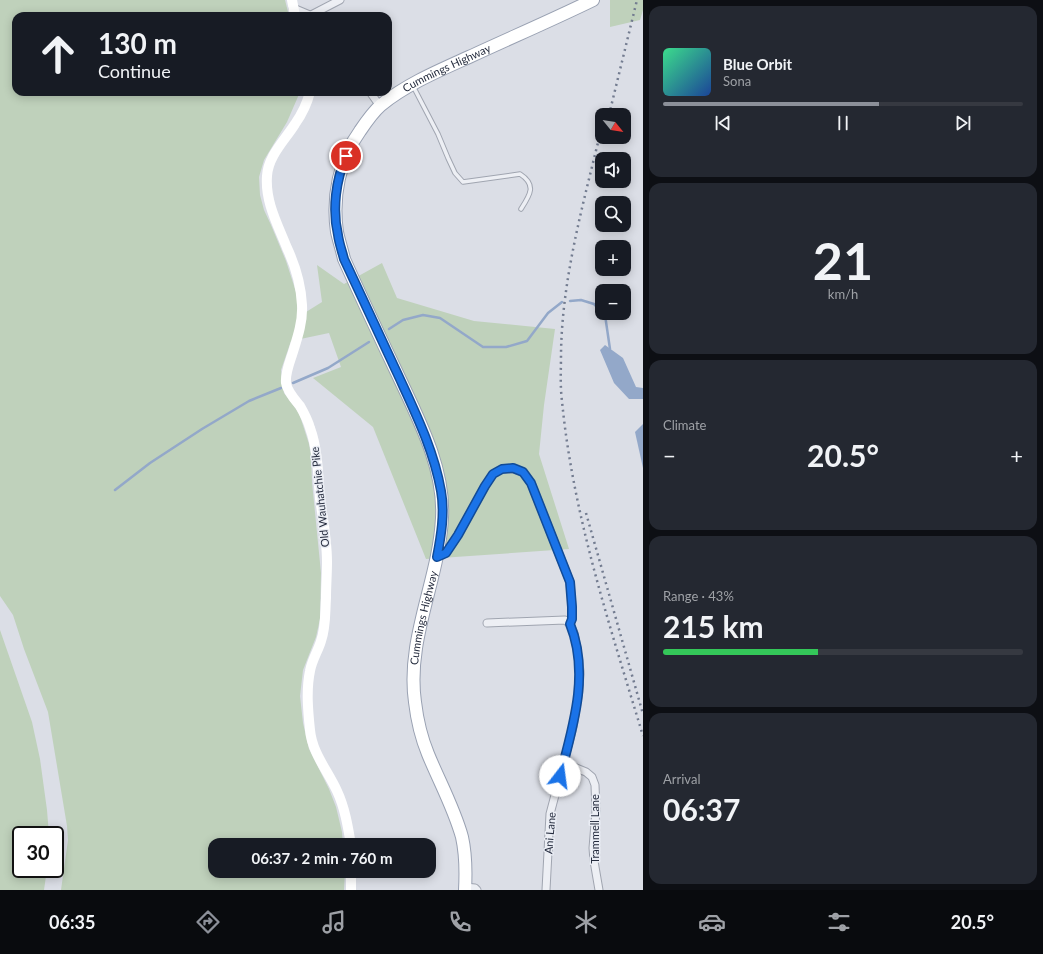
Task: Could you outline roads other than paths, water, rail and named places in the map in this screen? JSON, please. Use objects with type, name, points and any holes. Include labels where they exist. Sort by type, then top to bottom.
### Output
[{"type":"main road","name":"Cummings Highway","points":[[469,889],[462,838],[456,820],[427,752],[417,714],[413,676],[415,651],[437,557],[441,533],[441,492],[432,452],[344,259],[337,233],[336,199],[338,181],[343,164],[357,135],[364,124],[380,106],[412,84],[592,0]]},
{"type":"main road","name":"Old Wauhatchie Pike","points":[[309,96],[308,102],[300,118],[272,158],[267,170],[266,179],[269,202],[296,272],[302,304],[300,327],[288,367],[286,383],[307,419],[314,441],[318,460],[326,546],[325,623],[321,641],[310,670],[307,696],[310,733],[317,755],[338,792],[344,810],[350,838]]},
{"type":"main road","points":[[351,878],[351,890]]},
{"type":"street","points":[[318,12],[340,0]]},
{"type":"street","points":[[373,96],[380,106]]},
{"type":"street","points":[[437,557],[446,553],[493,474],[502,469],[513,468],[523,472],[531,483],[570,582],[572,619],[570,624],[565,620],[487,623]]},
{"type":"street","name":"Ani Lane","points":[[546,890],[550,814],[573,726],[579,691],[580,671],[574,633],[570,624]]},
{"type":"street","name":"Trammell Lane","points":[[564,763],[586,772],[592,777],[596,784],[594,861],[600,890]]},
{"type":"lane","points":[[412,84],[438,134],[455,173],[464,182],[520,174],[527,178],[530,187],[530,194],[521,209]]},
{"type":"water","points":[[605,345],[623,358],[636,387],[643,388],[643,399],[629,399],[614,383],[600,350]]},
{"type":"water","points":[[643,424],[643,468],[635,432]]},
{"type":"waterway","points":[[570,301],[581,300],[595,305]]},
{"type":"waterway","points":[[389,329],[403,320],[423,315],[440,318],[483,347],[506,347],[527,341],[548,313],[562,302]]},
{"type":"waterway","points":[[606,320],[610,349],[607,350]]},
{"type":"waterway","points":[[293,383],[328,368],[369,342]]},
{"type":"waterway","points":[[115,490],[150,463],[202,429],[249,401],[281,388]]},
{"type":"railway","points":[[611,108],[637,0]]},
{"type":"railway","points":[[598,144],[575,239],[565,296],[562,325],[561,395],[567,444],[584,529],[594,570],[643,736]]},
{"type":"railway","points":[[586,513],[643,714]]}]
